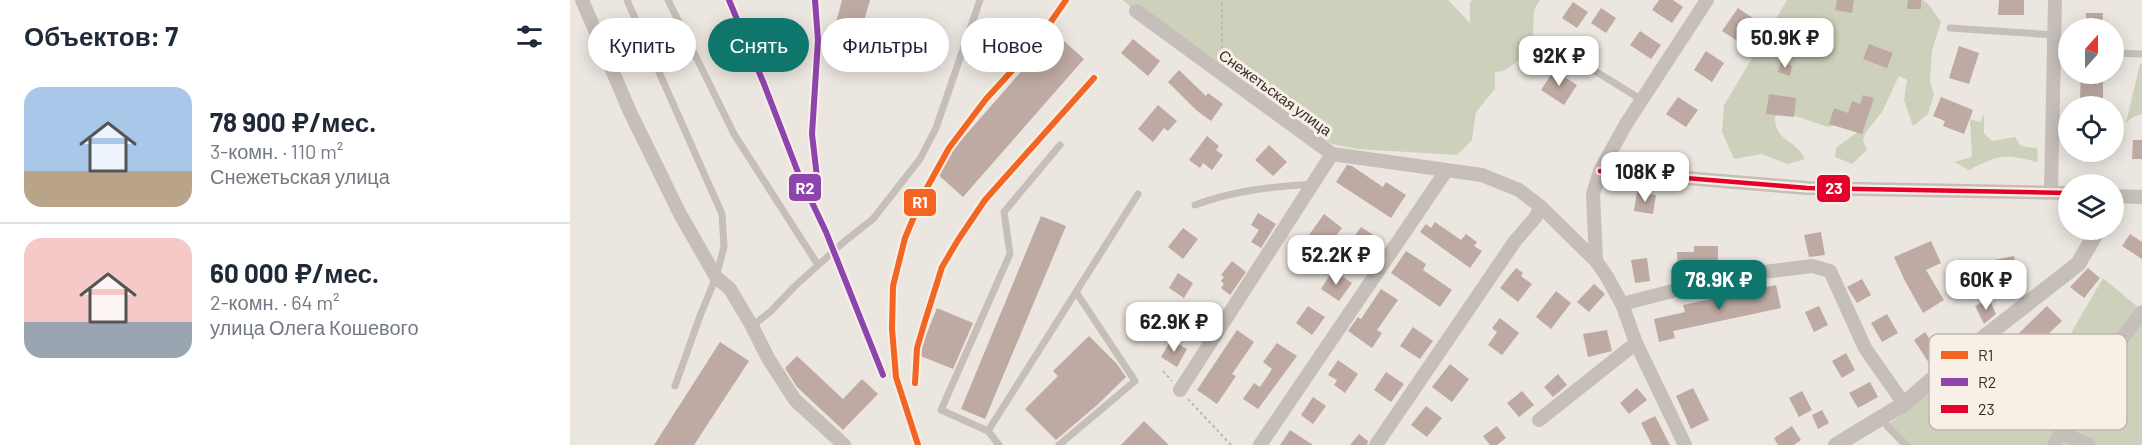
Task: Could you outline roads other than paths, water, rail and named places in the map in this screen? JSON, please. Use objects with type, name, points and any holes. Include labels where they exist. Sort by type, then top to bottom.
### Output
[{"type":"street","points":[[582,0],[635,122],[680,214],[716,277],[730,289],[768,358],[795,400],[844,445]]},
{"type":"street","points":[[1596,261],[1593,194],[1600,171],[1642,100],[1707,0]]},
{"type":"street","points":[[2055,0],[2055,35],[2058,43]]},
{"type":"street","name":"Снежетьская улица","points":[[1136,11],[1332,154],[1482,175],[1519,190],[1541,207],[1596,261],[1622,304],[1636,343],[1685,445]]},
{"type":"street","points":[[2051,192],[2059,84]]},
{"type":"street","points":[[1180,390],[1332,154]]},
{"type":"street","points":[[1260,445],[1446,171]]},
{"type":"street","points":[[1600,171],[1807,188],[2058,192]]},
{"type":"street","points":[[2124,197],[2142,198]]},
{"type":"street","points":[[1376,445],[1541,207]]},
{"type":"street","points":[[1988,334],[2078,264],[2092,240]]},
{"type":"street","points":[[1622,304],[1731,276],[1812,266],[1830,271],[1865,348],[1904,404]]},
{"type":"street","points":[[2126,334],[2142,312]]},
{"type":"street","points":[[1539,420],[1636,343]]},
{"type":"street","points":[[1844,443],[1904,404],[1929,382]]},
{"type":"street","points":[[2054,445],[2061,433],[2089,445]]},
{"type":"lane","points":[[627,0],[722,214],[724,247],[716,277],[675,386]]},
{"type":"lane","points":[[668,0],[734,134],[818,265]]},
{"type":"lane","points":[[752,326],[770,312],[818,265],[873,219],[920,159],[936,128],[980,0]]},
{"type":"lane","points":[[1950,28],[2055,35]]},
{"type":"lane","points":[[1548,42],[1642,100]]},
{"type":"lane","points":[[2124,53],[2142,54]]},
{"type":"lane","points":[[999,445],[988,431],[941,410],[1010,254],[1004,212],[1060,145]]},
{"type":"lane","points":[[1195,205],[1222,195],[1271,187],[1312,184]]},
{"type":"lane","points":[[988,431],[1138,194]]},
{"type":"lane","points":[[1059,445],[1135,381],[1076,291]]},
{"type":"lane","points":[[1880,418],[1906,445]]}]
